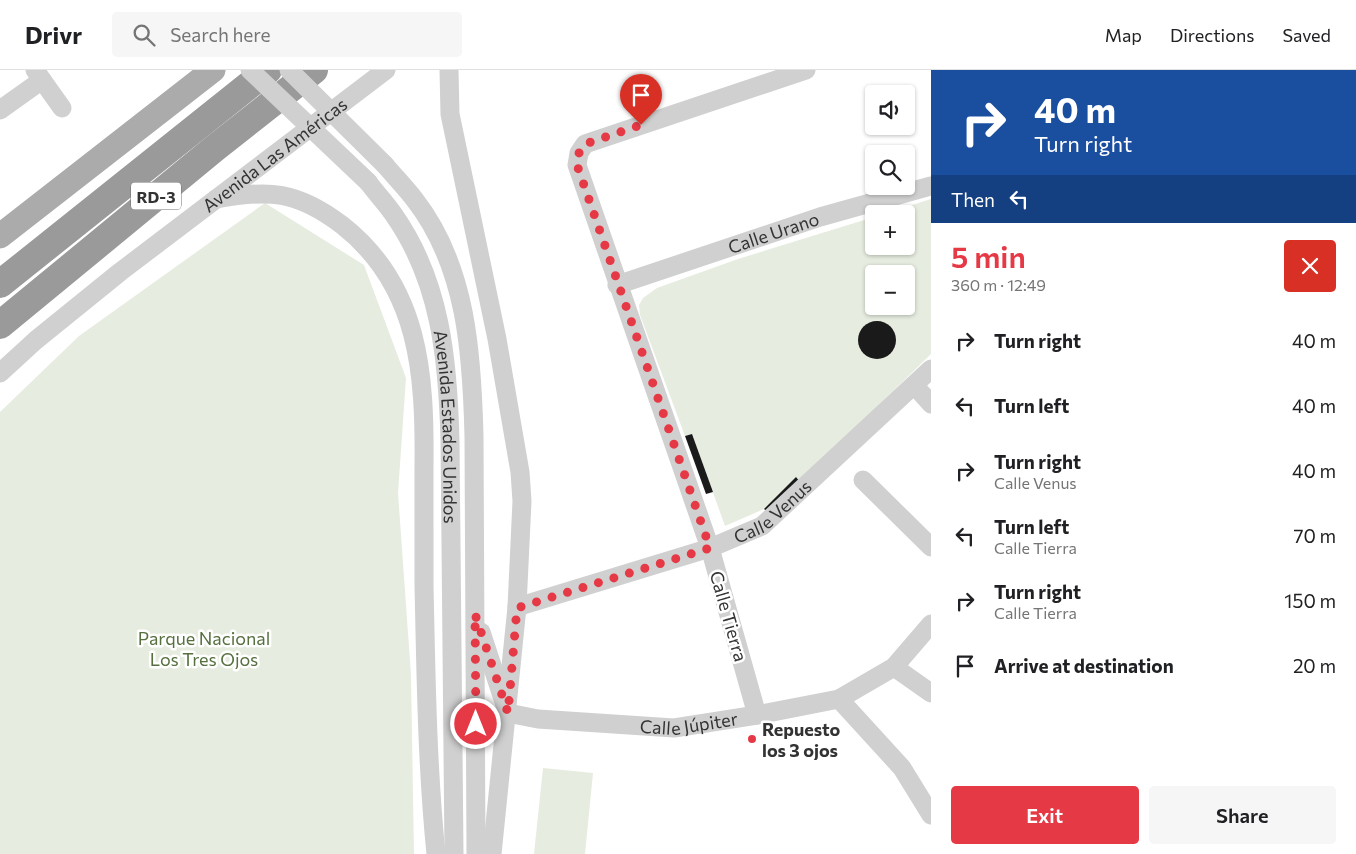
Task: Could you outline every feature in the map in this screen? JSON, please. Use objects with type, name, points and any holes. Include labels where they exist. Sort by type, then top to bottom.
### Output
[{"type":"highway","name":"RD-3","points":[[0,284],[268,70]]},
{"type":"highway","name":"RD-3","points":[[0,325],[215,148],[314,70]]},
{"type":"main road","points":[[0,236],[213,70]]},
{"type":"street","name":"Avenida Estados Unidos","points":[[250,70],[368,182],[394,215],[420,259],[432,290],[443,337],[449,384],[454,854]]},
{"type":"street","name":"Avenida Estados Unidos","points":[[289,70],[385,165],[416,201],[438,238],[456,282],[466,324],[472,372],[476,854]]},
{"type":"street","name":"Avenida Las Américas","points":[[0,373],[36,340],[120,272],[386,70]]},
{"type":"street","points":[[449,70],[450,114],[496,339],[520,472],[522,537],[517,608],[508,713],[492,854]]},
{"type":"street","name":"Calle Tierra","points":[[757,716],[710,548],[617,285],[577,165],[579,153],[585,144],[806,70]]},
{"type":"street","points":[[0,110],[38,75],[62,108]]},
{"type":"street","name":"Calle Urano","points":[[617,285],[820,217],[931,186]]},
{"type":"street","points":[[216,199],[263,192],[293,197],[312,206],[338,222],[368,249],[384,270],[406,312],[419,361],[424,403],[427,737],[436,854]]},
{"type":"street","name":"Calle Venus","points":[[517,608],[710,548],[762,526],[931,369]]},
{"type":"street","points":[[914,385],[931,404]]},
{"type":"street","points":[[863,480],[931,547]]},
{"type":"street","points":[[475,614],[508,713]]},
{"type":"street","name":"Calle Júpiter","points":[[508,713],[538,719],[674,728],[757,716],[839,699],[894,667],[931,624]]},
{"type":"street","points":[[894,667],[931,693]]},
{"type":"street","points":[[839,699],[902,768],[931,815]]},
{"type":"green space","points":[[931,199],[931,354],[800,482],[797,478],[764,509],[725,526],[692,434],[685,436],[640,315],[639,305],[643,298],[657,288],[738,259],[865,220],[865,255],[915,255],[915,205],[912,205]]},
{"type":"green space","name":"Parque Nacional Los Tres Ojos","points":[[265,203],[364,265],[406,378],[398,493],[411,675],[414,854],[0,854],[0,412],[79,336]]},
{"type":"green space","points":[[543,768],[593,773],[585,854],[534,854]]},
{"type":"building","points":[[877,321],[890,327],[896,340],[890,353],[877,359],[864,353],[858,340],[864,327]]},
{"type":"building","points":[[692,434],[713,492],[706,494],[685,436]]},
{"type":"building","points":[[796,477],[800,482],[769,513],[764,509]]},
{"type":"place","name":"Repuesto los 3 ojos","points":[[752,739]]},
{"type":"route","points":[[476,724],[475,614],[508,713],[517,608],[710,548],[617,285],[577,165],[579,153],[585,144],[641,125]]}]
